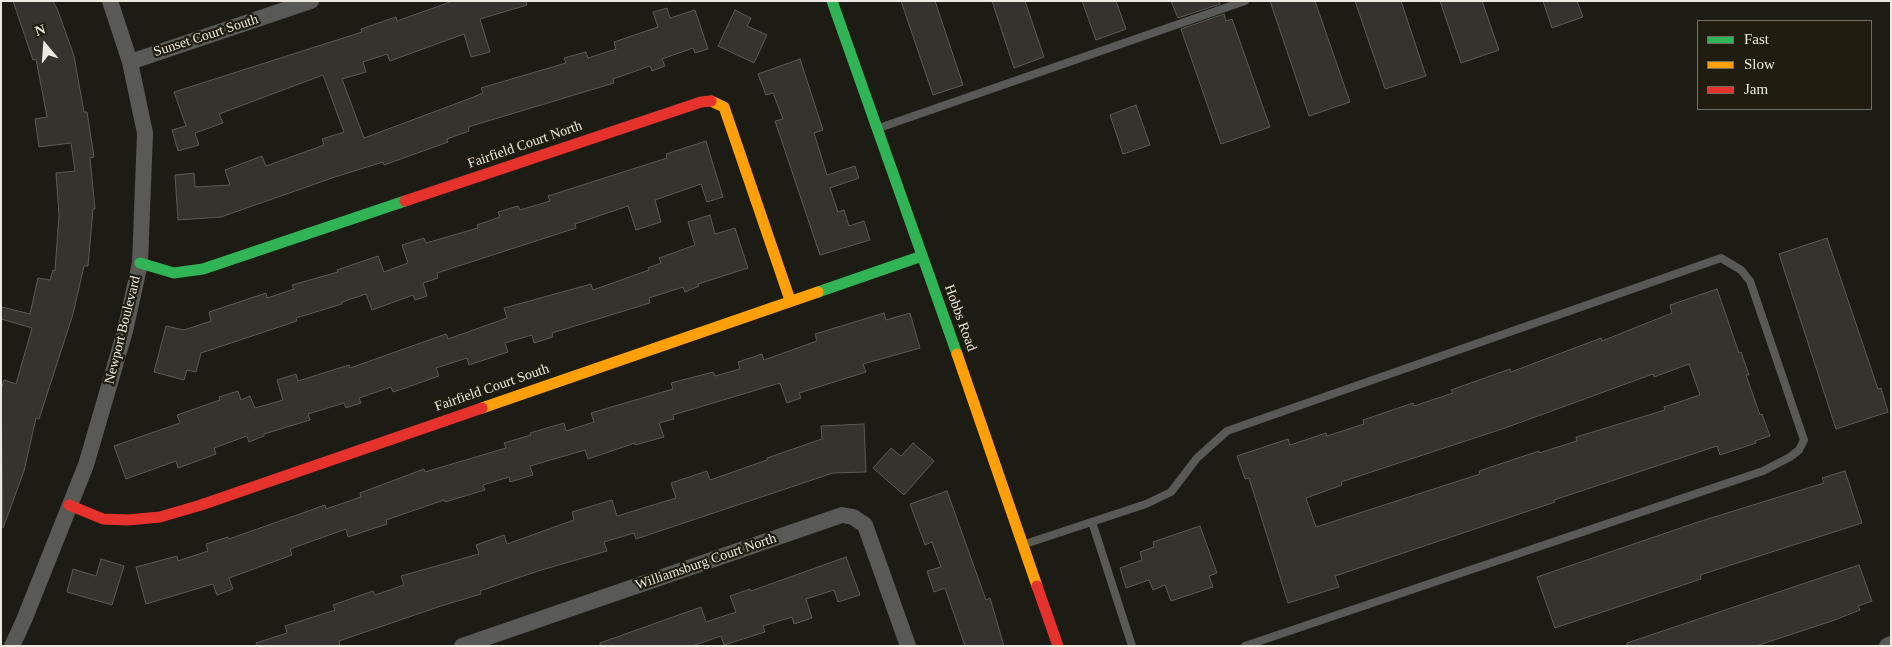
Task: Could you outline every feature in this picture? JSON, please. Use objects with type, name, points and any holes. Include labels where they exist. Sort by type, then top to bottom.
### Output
[{"type":"street","name":"Newport Boulevard","points":[[12,646],[89,456],[125,331],[140,263],[144,133],[130,62],[110,1]]},
{"type":"street","name":"Sunset Court South","points":[[130,62],[311,1]]},
{"type":"street","name":"Hobbs Road","points":[[832,1],[1058,646]]},
{"type":"street","name":"Fairfield Court North","points":[[140,263],[174,273],[203,269],[701,102],[711,101],[724,107],[790,300]]},
{"type":"street","name":"Fairfield Court South","points":[[69,505],[103,519],[128,520],[160,517],[922,256]]},
{"type":"street","name":"Williamsburg Court North","points":[[462,646],[842,516],[853,517],[865,525],[908,646]]},
{"type":"street","points":[[1887,646],[1891,644]]},
{"type":"lane","points":[[877,129],[1246,1]]},
{"type":"lane","points":[[1023,545],[1146,504],[1171,492],[1197,458],[1227,432],[1721,258],[1741,270],[1750,282],[1804,440],[1799,450],[1790,457],[1763,471],[1245,646]]},
{"type":"lane","points":[[1092,522],[1132,646]]},
{"type":"building","points":[[13,1],[53,1],[58,11],[74,56],[84,112],[87,112],[94,157],[90,158],[95,209],[93,209],[88,266],[84,266],[73,314],[39,419],[36,418],[24,471],[3,528],[1,390],[4,380],[16,384],[32,328],[1,319],[1,310],[2,307],[30,314],[38,278],[50,280],[53,270],[55,271],[59,215],[56,173],[75,171],[71,143],[39,147],[35,119],[47,117],[36,59],[33,60]]},
{"type":"building","points":[[453,1],[526,1],[527,5],[480,19],[490,52],[471,57],[464,34],[390,61],[387,54],[363,62],[366,72],[342,79],[364,138],[483,93],[481,88],[566,63],[564,58],[586,52],[588,58],[616,49],[614,42],[658,27],[653,12],[667,8],[670,18],[695,10],[708,49],[695,53],[693,48],[662,59],[665,66],[652,71],[650,66],[613,79],[614,83],[468,127],[469,131],[447,139],[448,142],[384,165],[383,162],[335,177],[221,217],[178,220],[175,175],[194,173],[195,187],[230,185],[225,170],[262,156],[266,166],[324,145],[322,139],[344,132],[323,75],[219,114],[223,123],[195,133],[199,145],[178,151],[172,130],[186,126],[174,92],[362,32],[361,29],[396,17],[397,21]]},
{"type":"building","points":[[901,1],[935,1],[963,85],[933,95]]},
{"type":"building","points":[[992,1],[1025,1],[1044,57],[1014,68]]},
{"type":"building","points":[[1082,1],[1116,1],[1126,29],[1096,40]]},
{"type":"building","points":[[1171,1],[1219,1],[1220,4],[1178,18]]},
{"type":"building","points":[[1270,1],[1315,1],[1350,102],[1309,116]]},
{"type":"building","points":[[1355,1],[1401,1],[1426,76],[1385,89]]},
{"type":"building","points":[[1440,1],[1482,1],[1499,50],[1461,63]]},
{"type":"building","points":[[1543,1],[1577,1],[1583,17],[1552,28]]},
{"type":"building","points":[[735,10],[751,18],[747,26],[767,35],[754,63],[718,46]]},
{"type":"building","points":[[1224,14],[1226,21],[1232,19],[1270,127],[1221,144],[1181,29]]},
{"type":"building","points":[[800,59],[823,130],[814,133],[827,175],[855,166],[859,178],[830,188],[838,212],[844,210],[849,226],[864,221],[870,240],[820,255],[775,121],[783,119],[773,93],[766,95],[758,74]]},
{"type":"building","points":[[1136,105],[1150,145],[1123,154],[1110,115]]},
{"type":"building","points":[[706,141],[723,197],[707,202],[701,184],[655,200],[661,222],[636,230],[628,206],[575,224],[576,228],[437,273],[438,278],[423,283],[427,296],[415,300],[413,295],[372,310],[366,294],[342,302],[342,304],[296,318],[297,321],[201,353],[196,372],[187,370],[184,380],[154,372],[166,326],[184,330],[211,321],[209,312],[266,293],[267,298],[294,289],[292,285],[338,272],[337,270],[378,256],[384,272],[408,263],[402,245],[424,238],[426,243],[478,228],[477,225],[500,217],[498,212],[518,206],[520,210],[550,201],[548,196],[667,158],[666,154]]},
{"type":"building","points":[[710,215],[715,234],[735,228],[748,268],[698,284],[699,286],[685,292],[683,287],[649,298],[650,303],[552,333],[553,337],[534,343],[532,335],[505,343],[508,352],[469,365],[467,358],[436,368],[439,376],[393,392],[391,387],[359,398],[361,403],[346,408],[344,403],[308,414],[310,420],[264,434],[264,436],[249,442],[247,436],[214,448],[216,454],[178,468],[176,461],[126,479],[114,446],[180,423],[177,415],[220,400],[219,397],[238,391],[241,400],[250,396],[255,408],[283,400],[277,380],[296,374],[298,381],[349,365],[350,368],[446,334],[448,339],[507,318],[504,308],[591,284],[593,290],[649,270],[648,268],[661,263],[659,258],[695,245],[688,222]]},
{"type":"building","points":[[1827,238],[1878,389],[1881,388],[1888,412],[1836,429],[1779,254]]},
{"type":"building","points":[[1717,289],[1739,353],[1741,352],[1749,375],[1746,375],[1760,415],[1762,414],[1770,436],[1755,441],[1756,443],[1720,455],[1717,446],[1554,500],[1555,502],[1335,576],[1339,587],[1288,603],[1249,478],[1245,479],[1237,456],[1288,439],[1290,445],[1326,433],[1327,436],[1364,424],[1363,420],[1413,403],[1414,406],[1453,393],[1451,390],[1510,369],[1511,372],[1601,338],[1602,341],[1672,313],[1670,305]],"holes":[[[1689,364],[1700,395],[1664,407],[1665,410],[1576,437],[1577,441],[1539,453],[1539,451],[1479,471],[1480,474],[1316,527],[1306,498],[1342,485],[1341,482],[1505,428],[1653,374],[1654,377]]]},
{"type":"building","points":[[884,313],[886,320],[910,313],[920,348],[863,364],[866,372],[799,393],[801,398],[787,403],[780,383],[673,415],[674,419],[659,423],[664,437],[635,445],[635,443],[588,459],[585,450],[530,466],[533,475],[510,482],[509,477],[483,485],[485,490],[445,502],[444,500],[386,520],[387,524],[348,537],[346,529],[290,549],[292,555],[229,578],[233,589],[217,595],[213,584],[146,604],[136,567],[177,556],[178,561],[208,551],[206,544],[228,537],[229,539],[325,505],[326,509],[361,497],[360,493],[424,469],[425,472],[506,448],[504,443],[531,435],[530,433],[564,423],[566,431],[594,422],[591,413],[673,389],[671,383],[713,372],[715,376],[740,369],[738,362],[762,354],[764,360],[817,341],[815,334]]},
{"type":"building","points":[[864,424],[866,472],[833,473],[636,539],[634,533],[604,542],[607,551],[538,571],[480,591],[481,594],[339,641],[340,646],[257,646],[256,643],[287,633],[285,626],[335,610],[333,605],[373,591],[375,595],[404,585],[401,576],[479,554],[476,545],[504,535],[507,544],[574,520],[572,512],[612,500],[617,516],[676,498],[671,483],[707,471],[710,480],[767,460],[767,458],[822,439],[821,426]]},
{"type":"building","points":[[913,443],[934,461],[904,495],[873,468],[891,448],[901,456]]},
{"type":"building","points":[[1845,471],[1862,523],[1700,575],[1701,579],[1555,628],[1537,577],[1698,522],[1824,483],[1822,478]]},
{"type":"building","points":[[947,491],[986,600],[990,598],[1004,646],[965,646],[945,588],[934,592],[927,571],[941,567],[932,542],[925,545],[910,504]]},
{"type":"building","points":[[1200,526],[1217,573],[1209,576],[1213,587],[1171,601],[1165,585],[1153,590],[1149,580],[1126,588],[1120,568],[1142,560],[1140,552],[1154,547],[1153,542]]},
{"type":"building","points":[[846,557],[860,595],[838,602],[834,590],[806,599],[812,618],[794,624],[792,617],[763,626],[765,632],[724,645],[721,636],[692,646],[600,646],[600,643],[701,607],[706,622],[736,612],[730,596],[750,589],[751,591]]},
{"type":"building","points":[[101,559],[124,566],[112,605],[67,592],[73,569],[96,576]]},
{"type":"building","points":[[1859,565],[1872,601],[1858,606],[1860,610],[1832,621],[1756,646],[1627,646],[1627,643]]},
{"type":"traffic: fast","points":[[832,1],[957,354]]},
{"type":"traffic: fast","points":[[140,263],[174,273],[203,269],[405,201]]},
{"type":"traffic: fast","points":[[818,292],[922,256]]},
{"type":"traffic: slow","points":[[711,101],[724,107],[790,300]]},
{"type":"traffic: slow","points":[[482,408],[818,292]]},
{"type":"traffic: slow","points":[[957,354],[1037,586]]},
{"type":"traffic: jam","points":[[405,201],[701,102],[711,101]]},
{"type":"traffic: jam","points":[[69,505],[103,519],[128,520],[160,517],[201,505],[482,408]]},
{"type":"traffic: jam","points":[[1037,586],[1058,646]]}]
